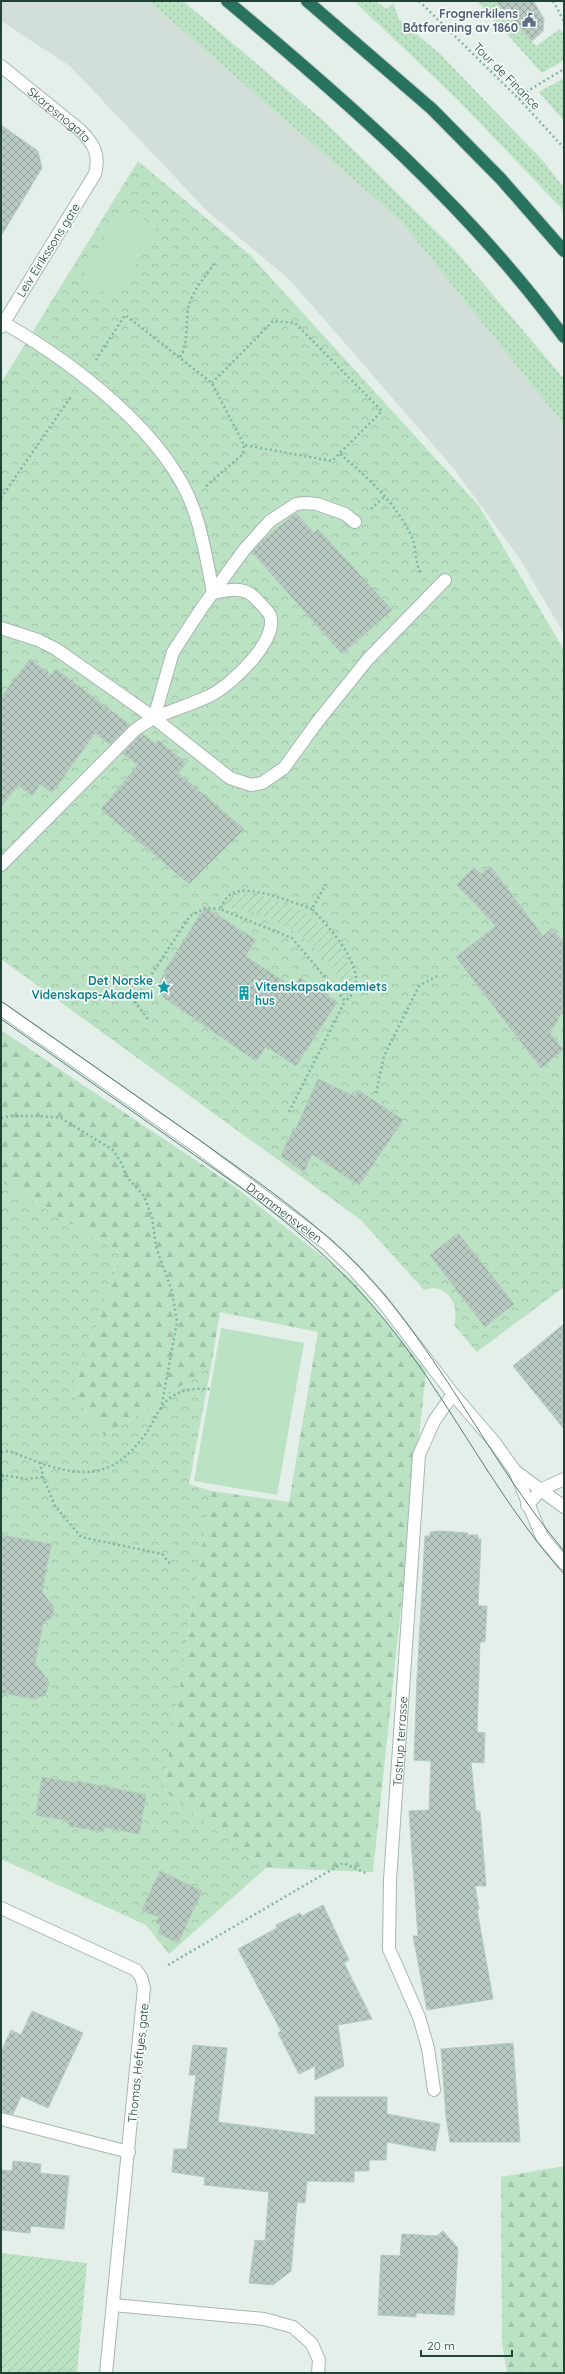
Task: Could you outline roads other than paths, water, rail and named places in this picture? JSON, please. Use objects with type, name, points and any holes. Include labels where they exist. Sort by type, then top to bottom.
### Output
[{"type":"highway","points":[[227,1],[306,67],[397,150],[466,217],[544,310],[564,337]]},
{"type":"highway","points":[[307,1],[432,109],[501,179],[564,250]]},
{"type":"street","name":"Skarpsnogata","points":[[1,66],[91,141],[97,152],[98,162],[95,174]]},
{"type":"street","name":"Leiv Eirikssons gate","points":[[2,325],[95,174]]},
{"type":"street","points":[[2,325],[85,378],[119,407],[156,446],[179,477],[194,510],[213,593]]},
{"type":"street","points":[[154,718],[173,652],[244,550],[270,521],[296,504],[317,504],[345,514],[355,522]]},
{"type":"street","points":[[1,628],[38,640],[56,649],[154,718],[230,778],[251,785],[262,783],[284,768],[318,721],[368,659],[445,580]]},
{"type":"street","points":[[1,865],[120,748],[135,730],[154,718],[210,696],[237,676],[256,656],[270,634],[270,615],[253,596],[234,589],[213,593]]},
{"type":"street","name":"Drammensveien","points":[[1,1009],[198,1147],[327,1244],[382,1301],[453,1394],[495,1443],[515,1471],[542,1537],[564,1562]]},
{"type":"street","name":"Tostrup terrasse","points":[[434,2090],[428,2048],[419,2016],[389,1949],[390,1880],[419,1456],[434,1421],[453,1394]]},
{"type":"street","name":"Drammensveien","points":[[515,1471],[542,1489],[564,1507]]},
{"type":"street","points":[[528,1505],[542,1489],[564,1479]]},
{"type":"street","name":"Thomas Heftyes gate","points":[[1,1908],[136,1970],[141,1977],[144,1988],[144,2001],[106,2373]]},
{"type":"street","points":[[1,2119],[129,2152]]},
{"type":"street","points":[[113,2305],[264,2319],[293,2327],[312,2344],[319,2360],[318,2373]]},
{"type":"tram line","points":[[1,1001],[263,1185],[305,1218],[344,1252],[363,1271],[417,1338],[442,1373],[512,1482],[564,1551]]},
{"type":"tram line","points":[[1,1019],[247,1192],[293,1228],[335,1266],[393,1330],[429,1381],[503,1494],[542,1548],[564,1574]]},
{"type":"place","name":"Frognerkilens Båtforening av 1860","points":[[529,20]]},
{"type":"place","name":"Det Norske Videnskaps-Akademi","points":[[164,987]]},
{"type":"place","name":"Vitenskapsakademiets hus","points":[[244,993]]}]
